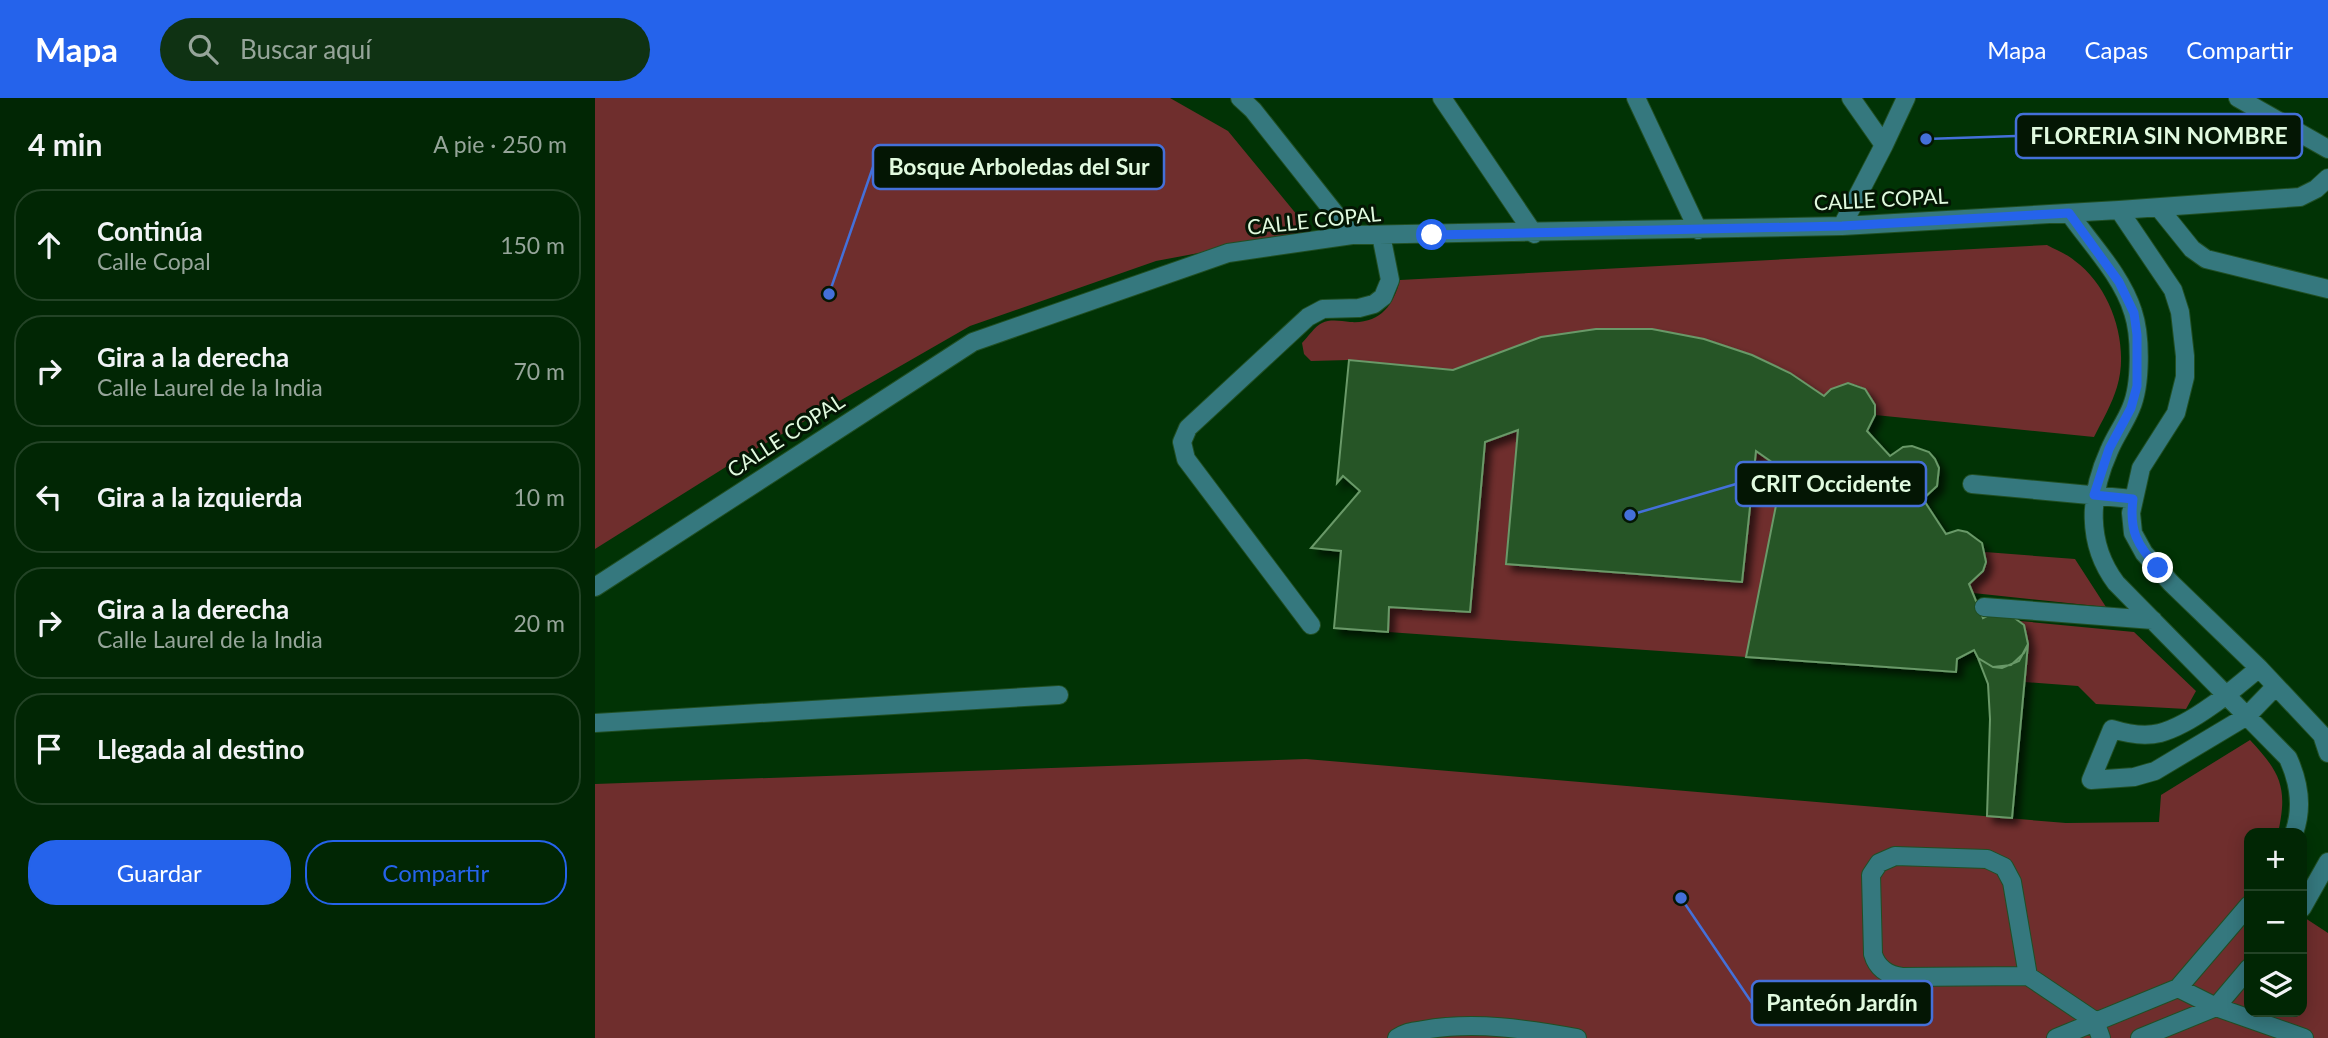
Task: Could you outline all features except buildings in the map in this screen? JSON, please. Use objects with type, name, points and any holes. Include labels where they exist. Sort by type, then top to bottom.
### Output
[{"type":"street","points":[[1240,98],[1253,110],[1352,235]]},
{"type":"street","points":[[1442,98],[1534,234]]},
{"type":"street","points":[[1636,98],[1699,230]]},
{"type":"street","points":[[1851,98],[1884,145]]},
{"type":"street","points":[[1842,226],[1906,98]]},
{"type":"street","points":[[2238,98],[2328,149]]},
{"type":"street","name":"CALLE COPAL","points":[[595,587],[972,342],[1227,253],[1352,235],[1534,234],[1842,226],[2119,211],[2300,197],[2316,189],[2328,178]]},
{"type":"street","points":[[2159,208],[2192,249],[2206,259],[2328,289]]},
{"type":"street","points":[[2119,211],[2173,290],[2180,312],[2185,356],[2185,377],[2176,413],[2141,468],[2133,499],[2133,533],[2144,553],[2171,583],[2259,668],[2322,735],[2328,753]]},
{"type":"street","points":[[2069,213],[2119,282],[2134,313],[2137,335],[2137,386],[2131,408],[2109,449],[2094,495],[2094,536],[2106,570],[2288,758],[2296,775],[2300,811],[2295,828]]},
{"type":"street","points":[[1311,625],[1186,459],[1182,442],[1188,428],[1308,317],[1323,309],[1374,304],[1383,297],[1390,280],[1381,235]]},
{"type":"street","points":[[1972,484],[2133,499]]},
{"type":"street","points":[[1984,607],[2153,620]]},
{"type":"street","points":[[2259,668],[2227,696],[2161,733],[2142,735],[2112,729],[2091,780],[2133,777],[2155,771],[2248,716],[2276,686]]},
{"type":"street","points":[[595,723],[1059,695]]},
{"type":"street","points":[[2028,976],[2013,882],[2004,867],[1987,859],[1908,856],[1895,856],[1878,863],[1871,875],[1873,954],[1886,973],[1902,977],[2028,976],[2098,1030]]},
{"type":"street","points":[[2307,899],[2328,862]]},
{"type":"street","points":[[2056,1038],[2098,1030],[2178,988],[2244,911]]},
{"type":"street","points":[[2140,1038],[2215,1007],[2244,974]]},
{"type":"street","points":[[2178,988],[2215,1007],[2304,1038]]},
{"type":"street","points":[[1397,1038],[1403,1033],[1442,1027],[1496,1026],[1577,1038]]},
{"type":"shaded area","points":[[595,98],[1170,98],[1228,131],[1311,232],[1156,261],[970,326],[737,460],[595,549]]},
{"type":"shaded area","points":[[2047,245],[2088,272],[2108,301],[2119,336],[2121,353],[2117,387],[2094,437],[1875,415],[1870,395],[1858,385],[1841,385],[1824,396],[1790,373],[1752,355],[1704,339],[1652,329],[1596,329],[1541,337],[1453,370],[1349,360],[1311,361],[1304,354],[1302,343],[1325,322],[1360,322],[1384,312],[1400,280]]},
{"type":"shaded area","points":[[1518,430],[1507,564],[1742,582],[1756,451],[1783,470],[1746,657],[1388,632],[1389,607],[1470,611],[1485,442]]},
{"type":"shaded area","points":[[1985,552],[2075,559],[2106,607],[1973,593],[1969,584],[1982,570]]},
{"type":"shaded area","points":[[2020,621],[2134,632],[2196,691],[2186,709],[2096,704],[2078,686],[2024,682],[2027,634]]},
{"type":"shaded area","points":[[2250,740],[2269,762],[2282,792],[2279,828],[2244,828],[2244,1017],[2307,1017],[2307,919],[2328,933],[2328,1038],[595,1038],[595,784],[1306,759],[2066,823],[2159,822],[2161,795]]},
{"type":"place","name":"FLORERIA SIN NOMBRE","points":[[1926,139]]},
{"type":"place","name":"Bosque Arboledas del Sur","points":[[829,294]]},
{"type":"place","name":"CRIT Occidente","points":[[1630,515]]},
{"type":"place","name":"Panteón Jardín","points":[[1681,898]]},
{"type":"route","points":[[1432,235],[1842,226],[2069,213],[2119,282],[2134,313],[2137,335],[2137,386],[2131,408],[2109,449],[2094,495],[2133,499],[2133,533],[2144,553],[2158,568]]}]
